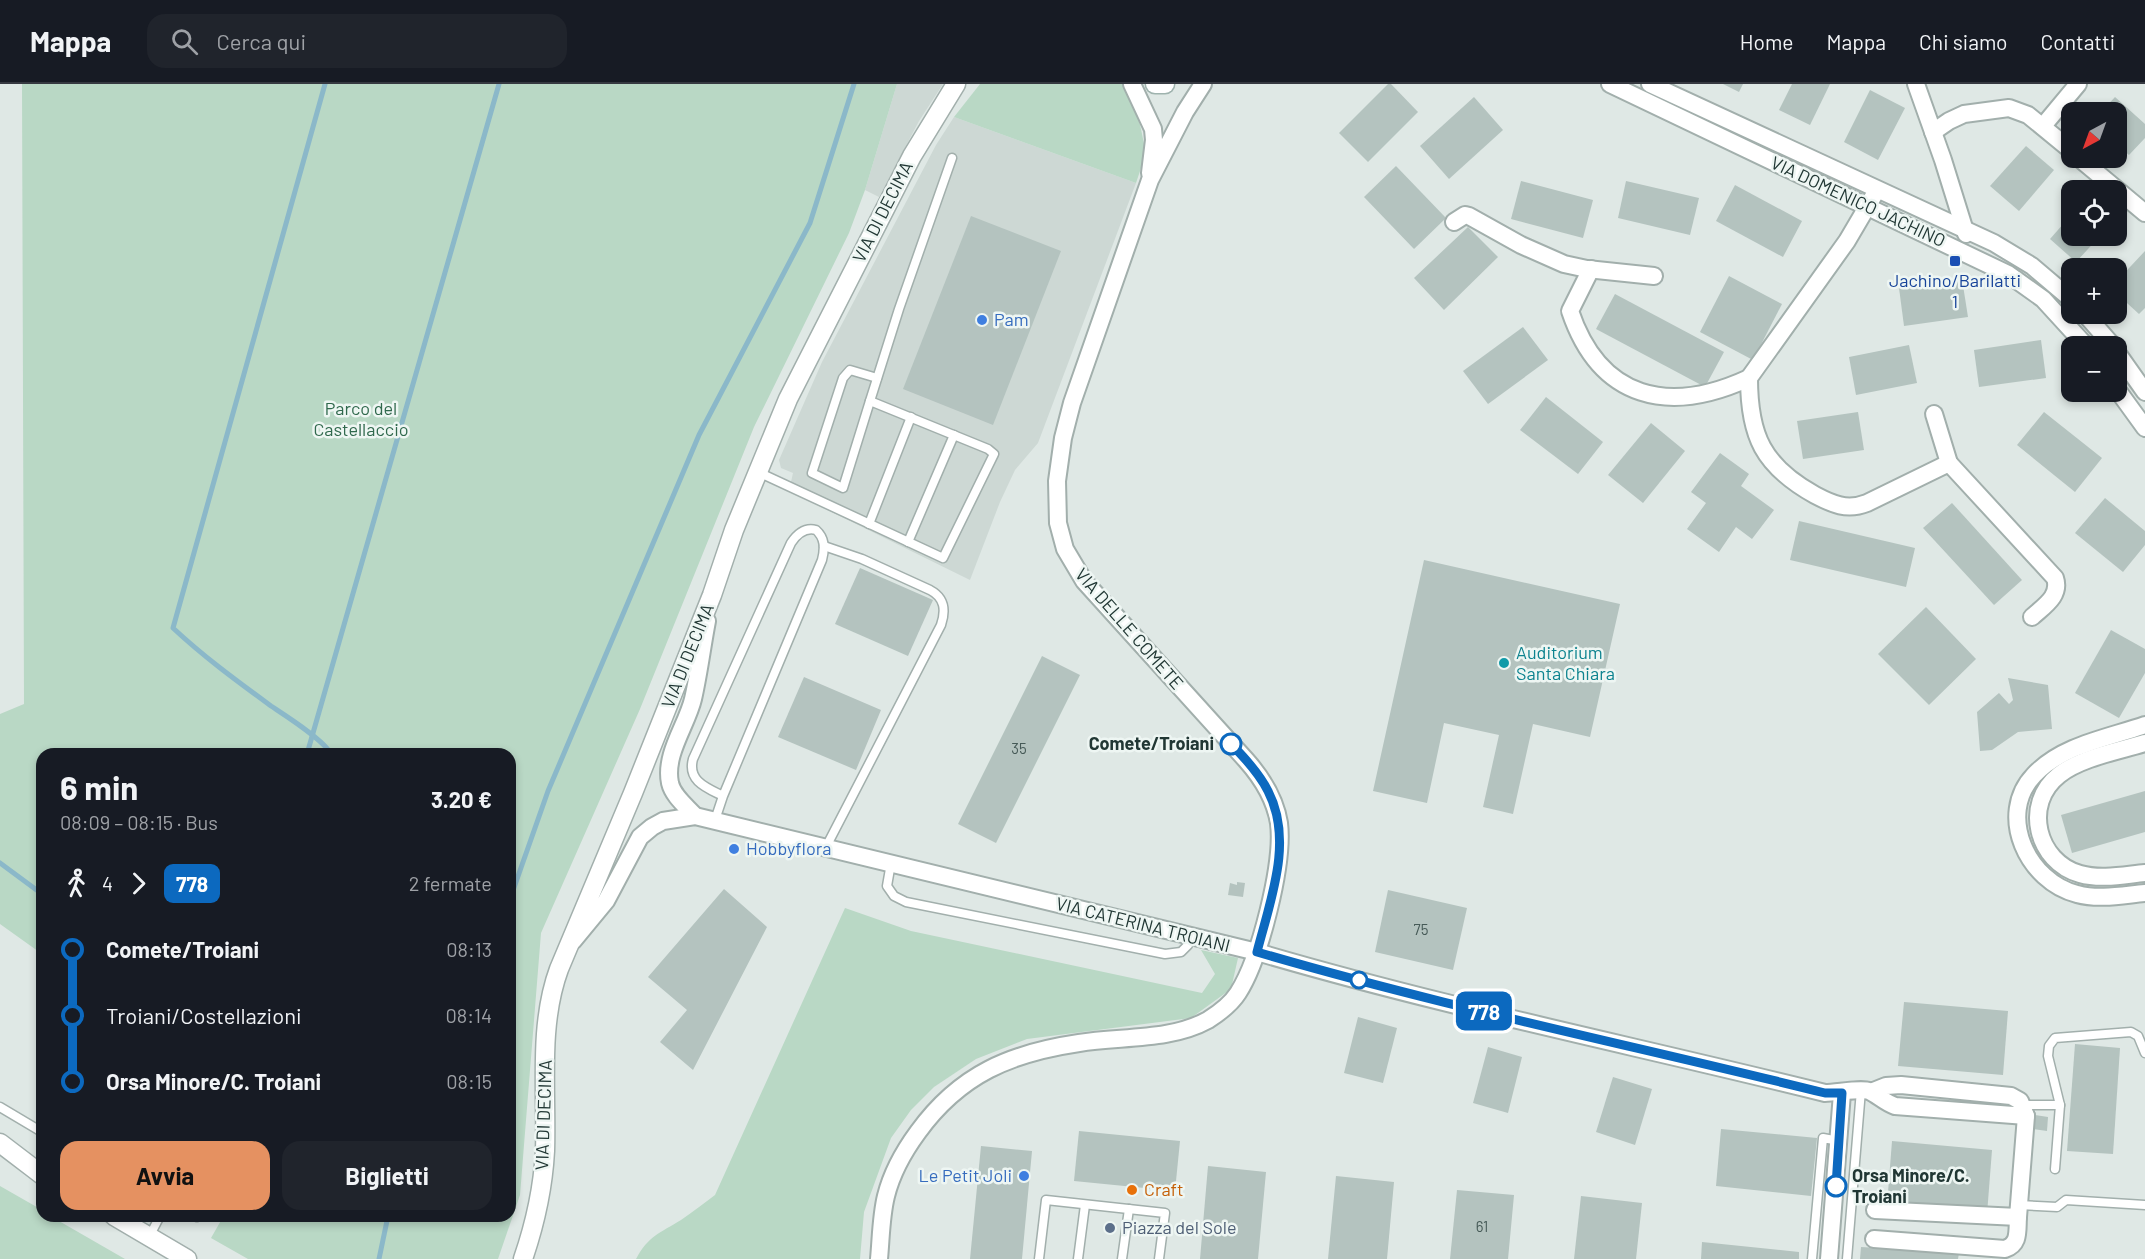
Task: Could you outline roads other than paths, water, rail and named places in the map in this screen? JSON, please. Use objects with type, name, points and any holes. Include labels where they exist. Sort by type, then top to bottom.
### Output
[{"type":"street","name":"VIA DI DECIMA","points":[[524,1259],[540,1200],[545,1154],[548,1010],[555,980],[633,793],[712,595],[734,530],[788,399],[917,147],[956,84]]},
{"type":"street","name":"VIA DELLE COMETE","points":[[1132,84],[1153,129],[1150,180]]},
{"type":"street","points":[[1155,84],[1165,84]]},
{"type":"street","name":"VIA DELLE COMETE","points":[[879,1259],[886,1196],[898,1164],[909,1144],[929,1118],[963,1084],[996,1066],[1043,1051],[1080,1042],[1178,1031],[1207,1020],[1226,1007],[1236,996],[1248,976],[1257,952],[1278,868],[1278,822],[1273,801],[1258,774],[1246,760],[1084,581],[1065,549],[1057,513],[1058,468],[1067,422],[1150,180],[1185,112],[1203,84]]},
{"type":"street","name":"VIA DOMENICO JACHINO","points":[[1610,84],[2008,274],[2038,294],[2077,336]]},
{"type":"street","name":"VIA DOMENICO JACHINO","points":[[1650,84],[1877,190],[1965,228],[2022,259],[2061,290]]},
{"type":"street","name":"VIA DOMENICO JACHINO","points":[[1916,84],[1965,228]]},
{"type":"street","points":[[2043,126],[2078,84]]},
{"type":"street","points":[[1933,132],[1959,116],[2004,107],[2022,112],[2061,142]]},
{"type":"street","points":[[2091,168],[2145,213]]},
{"type":"street","points":[[1592,269],[1570,311],[1587,350],[1595,362],[1610,375],[1637,390],[1665,397],[1709,393],[1749,378],[1847,241],[1877,190]]},
{"type":"street","points":[[1454,222],[1465,215],[1469,216],[1509,239],[1571,266],[1653,276]]},
{"type":"street","points":[[1965,228],[1968,241],[1966,254]]},
{"type":"street","points":[[2094,324],[2104,336]]},
{"type":"street","points":[[2127,367],[2145,392]]},
{"type":"street","points":[[1749,378],[1752,420],[1766,454],[1778,470],[1790,480],[1832,504],[1844,507],[1863,505],[1949,463]]},
{"type":"street","points":[[2126,402],[2145,428]]},
{"type":"street","points":[[1934,414],[1949,463],[2055,578],[2057,587],[2054,596],[2032,617]]},
{"type":"street","points":[[695,816],[674,793],[669,772],[672,757],[693,700],[712,595]]},
{"type":"street","points":[[2145,725],[2077,748],[2049,762],[2033,776],[2025,787],[2018,811],[2019,834],[2026,853],[2036,867],[2056,885],[2077,894],[2090,896],[2145,893]]},
{"type":"street","points":[[2145,743],[2084,762],[2056,777],[2045,792],[2039,805],[2037,818],[2045,848],[2055,859],[2071,870],[2100,877],[2145,873]]},
{"type":"street","name":"VIA CATERINA TROIANI","points":[[568,946],[606,901],[640,837],[663,821],[695,816],[1257,952],[1559,1030],[1825,1093],[1866,1091]]},
{"type":"street","points":[[1866,1091],[1895,1106],[2024,1111],[2016,1241],[2012,1247],[2005,1249],[1874,1239]]},
{"type":"street","points":[[1829,1259],[1845,1147],[1842,1093]]},
{"type":"street","points":[[0,1143],[36,1170]]},
{"type":"street","points":[[0,1157],[36,1172]]},
{"type":"street","points":[[1875,1210],[2018,1211]]},
{"type":"street","points":[[124,1222],[187,1259]]},
{"type":"lane","points":[[877,378],[850,370],[843,378],[812,473],[843,488],[899,309],[952,158]]},
{"type":"lane","points":[[758,471],[943,558],[994,454],[988,449],[870,401]]},
{"type":"lane","points":[[869,524],[911,417]]},
{"type":"lane","points":[[908,542],[954,435]]},
{"type":"lane","points":[[715,820],[822,560],[824,546],[819,533],[812,529],[802,531],[795,538],[695,753],[692,764],[694,777],[723,796]]},
{"type":"lane","points":[[824,546],[862,559],[930,590],[939,596],[944,609],[941,625],[826,847]]},
{"type":"lane","points":[[891,863],[887,882],[890,891],[906,902],[1165,954],[1180,952],[1188,945],[1191,937]]},
{"type":"lane","points":[[2055,1169],[2060,1105],[2048,1056],[2049,1046],[2055,1038],[2131,1032],[2138,1036],[2145,1053]]},
{"type":"lane","points":[[1847,1259],[1845,1147],[1866,1091]]},
{"type":"lane","points":[[2024,1111],[2060,1105]]},
{"type":"lane","points":[[0,1107],[36,1128]]},
{"type":"lane","points":[[1812,1259],[1823,1138],[1845,1147]]},
{"type":"lane","points":[[1039,1259],[1046,1200],[1165,1213],[1159,1259]]},
{"type":"lane","points":[[2018,1211],[2057,1207],[2066,1200],[2145,1205]]},
{"type":"lane","points":[[1078,1259],[1085,1205]]},
{"type":"lane","points":[[1122,1259],[1129,1209]]},
{"type":"lane","points":[[149,1237],[157,1222]]},
{"type":"waterway","points":[[325,84],[173,628],[233,678],[313,735],[327,748]]},
{"type":"waterway","points":[[309,748],[499,84]]},
{"type":"waterway","points":[[516,882],[548,791],[699,435],[810,223],[854,84]]},
{"type":"waterway","points":[[0,863],[36,890]]},
{"type":"waterway","points":[[379,1259],[387,1222]]},
{"type":"place","name":"Jachino/Barilatti 1","points":[[1955,261]]},
{"type":"place","name":"Pam","points":[[982,320]]},
{"type":"place","name":"Auditorium Santa Chiara","points":[[1504,663]]},
{"type":"place","name":"Comete/Troiani","points":[[1231,744]]},
{"type":"place","name":"Hobbyflora","points":[[734,849]]},
{"type":"place","name":"Le Petit Joli","points":[[1024,1176]]},
{"type":"place","name":"Orsa Minore/C. Troiani","points":[[1836,1186]]},
{"type":"place","name":"Craft","points":[[1132,1190]]},
{"type":"place","name":"Piazza del Sole","points":[[1110,1228]]},
{"type":"park label","name":"Parco del Castellaccio","points":[[361,419]]}]
